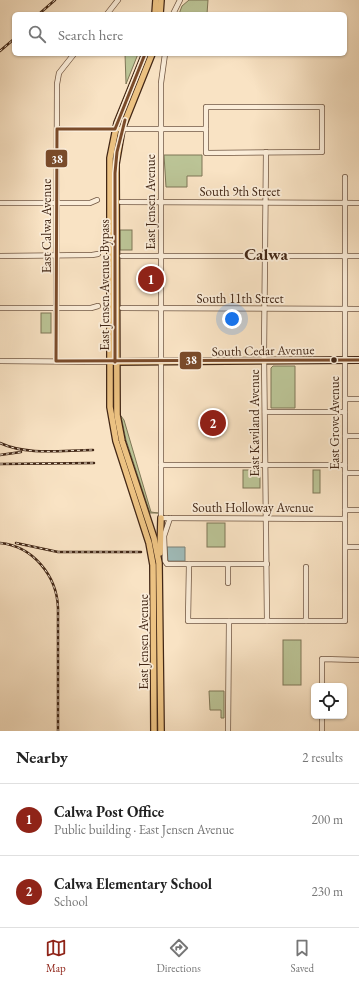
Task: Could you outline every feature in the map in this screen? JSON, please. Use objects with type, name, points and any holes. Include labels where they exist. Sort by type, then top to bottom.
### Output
[{"type":"main road","points":[[155,12],[156,0]]},
{"type":"main road","points":[[160,12],[161,0]]},
{"type":"main road","name":"East Jensen Avenue Bypass","points":[[144,56],[119,129],[115,173],[110,407],[114,434],[151,554]]},
{"type":"main road","name":"East Jensen Avenue Bypass","points":[[119,129],[151,56]]},
{"type":"main road","name":"South Cedar Avenue","points":[[112,362],[359,360]]},
{"type":"main road","name":"East Jensen Avenue Bypass","points":[[112,362],[118,426],[154,538],[159,563]]},
{"type":"main road","points":[[159,563],[161,518]]},
{"type":"main road","name":"East Jensen Avenue","points":[[151,554],[154,581],[154,731]]},
{"type":"main road","name":"East Jensen Avenue","points":[[159,563],[161,731]]},
{"type":"street","points":[[109,12],[118,0]]},
{"type":"street","points":[[174,12],[180,0]]},
{"type":"street","name":"East Calwa Avenue","points":[[56,361],[57,78],[62,68],[72,56]]},
{"type":"street","name":"East Jensen Avenue","points":[[161,518],[161,78],[165,56]]},
{"type":"street","points":[[206,107],[322,107],[322,152],[206,153],[206,129],[206,107]]},
{"type":"street","points":[[57,129],[206,129]]},
{"type":"street","name":"East Kaviland Avenue","points":[[266,152],[265,518],[267,621]]},
{"type":"street","name":"East Grove Avenue","points":[[306,621],[345,621],[345,177]]},
{"type":"street","points":[[0,203],[90,203],[97,200]]},
{"type":"street","name":"South 9th Street","points":[[121,202],[359,203]]},
{"type":"street","points":[[0,256],[98,254]]},
{"type":"street","points":[[122,256],[359,256]]},
{"type":"street","points":[[0,308],[91,308],[98,306]]},
{"type":"street","name":"South 11th Street","points":[[122,308],[359,309]]},
{"type":"street","name":"South Cedar Avenue","points":[[0,361],[112,362]]},
{"type":"street","points":[[345,399],[359,399]]},
{"type":"street","points":[[265,412],[345,412]]},
{"type":"street","points":[[345,436],[359,436]]},
{"type":"street","points":[[161,465],[345,465]]},
{"type":"street","points":[[345,473],[359,473]]},
{"type":"street","points":[[345,510],[359,510]]},
{"type":"street","name":"South Holloway Avenue","points":[[161,518],[345,519]]},
{"type":"street","points":[[170,518],[165,532],[164,548],[164,561],[169,564],[267,564]]},
{"type":"street","points":[[346,547],[359,547]]},
{"type":"street","points":[[189,564],[188,621],[306,621],[306,567]]},
{"type":"street","points":[[228,565],[228,583]]},
{"type":"street","points":[[228,621],[228,731]]},
{"type":"street","points":[[322,683],[322,659],[359,660]]},
{"type":"street","points":[[322,719],[322,731]]},
{"type":"green space","points":[[189,0],[208,0],[207,12],[180,12],[182,6]]},
{"type":"green space","points":[[125,56],[137,56],[126,84]]},
{"type":"green space","points":[[164,155],[202,155],[202,176],[187,176],[187,187],[166,187]]},
{"type":"green space","points":[[120,230],[132,230],[132,250],[120,250]]},
{"type":"green space","points":[[41,313],[51,313],[51,333],[41,333]]},
{"type":"green space","points":[[273,366],[295,366],[295,408],[271,408],[271,368]]},
{"type":"green space","points":[[121,416],[124,420],[151,512],[158,513],[150,513],[126,440]]},
{"type":"green space","points":[[243,470],[260,470],[260,488],[243,488]]},
{"type":"green space","points":[[313,470],[320,470],[320,493],[313,493]]},
{"type":"green space","points":[[207,523],[225,523],[225,547],[207,547]]},
{"type":"green space","points":[[283,640],[301,640],[301,685],[283,685]]},
{"type":"green space","points":[[209,691],[224,691],[224,718],[221,718],[221,710],[210,710]]},
{"type":"water","points":[[167,547],[185,547],[185,561],[168,561]]},
{"type":"railway","points":[[41,12],[55,0]]},
{"type":"railway","points":[[0,51],[12,41]]},
{"type":"railway","points":[[0,443],[22,450],[34,451],[93,450]]},
{"type":"railway","points":[[0,455],[21,452]]},
{"type":"railway","points":[[0,464],[94,463]]},
{"type":"railway","points":[[0,543],[12,545],[33,556],[48,574],[57,596],[58,731]]},
{"type":"railway","points":[[16,543],[58,552],[141,552]]},
{"type":"transit line","name":"38","points":[[144,56],[115,129],[57,129],[56,361],[359,360]]},
{"type":"transit line","name":"38","points":[[115,362],[115,173],[117,152],[125,120]]},
{"type":"place","name":"Calwa Post Office","points":[[151,279]]},
{"type":"place","name":"Calwa Elementary School","points":[[213,423]]},
{"type":"district","name":"Calwa","points":[[266,254]]}]
